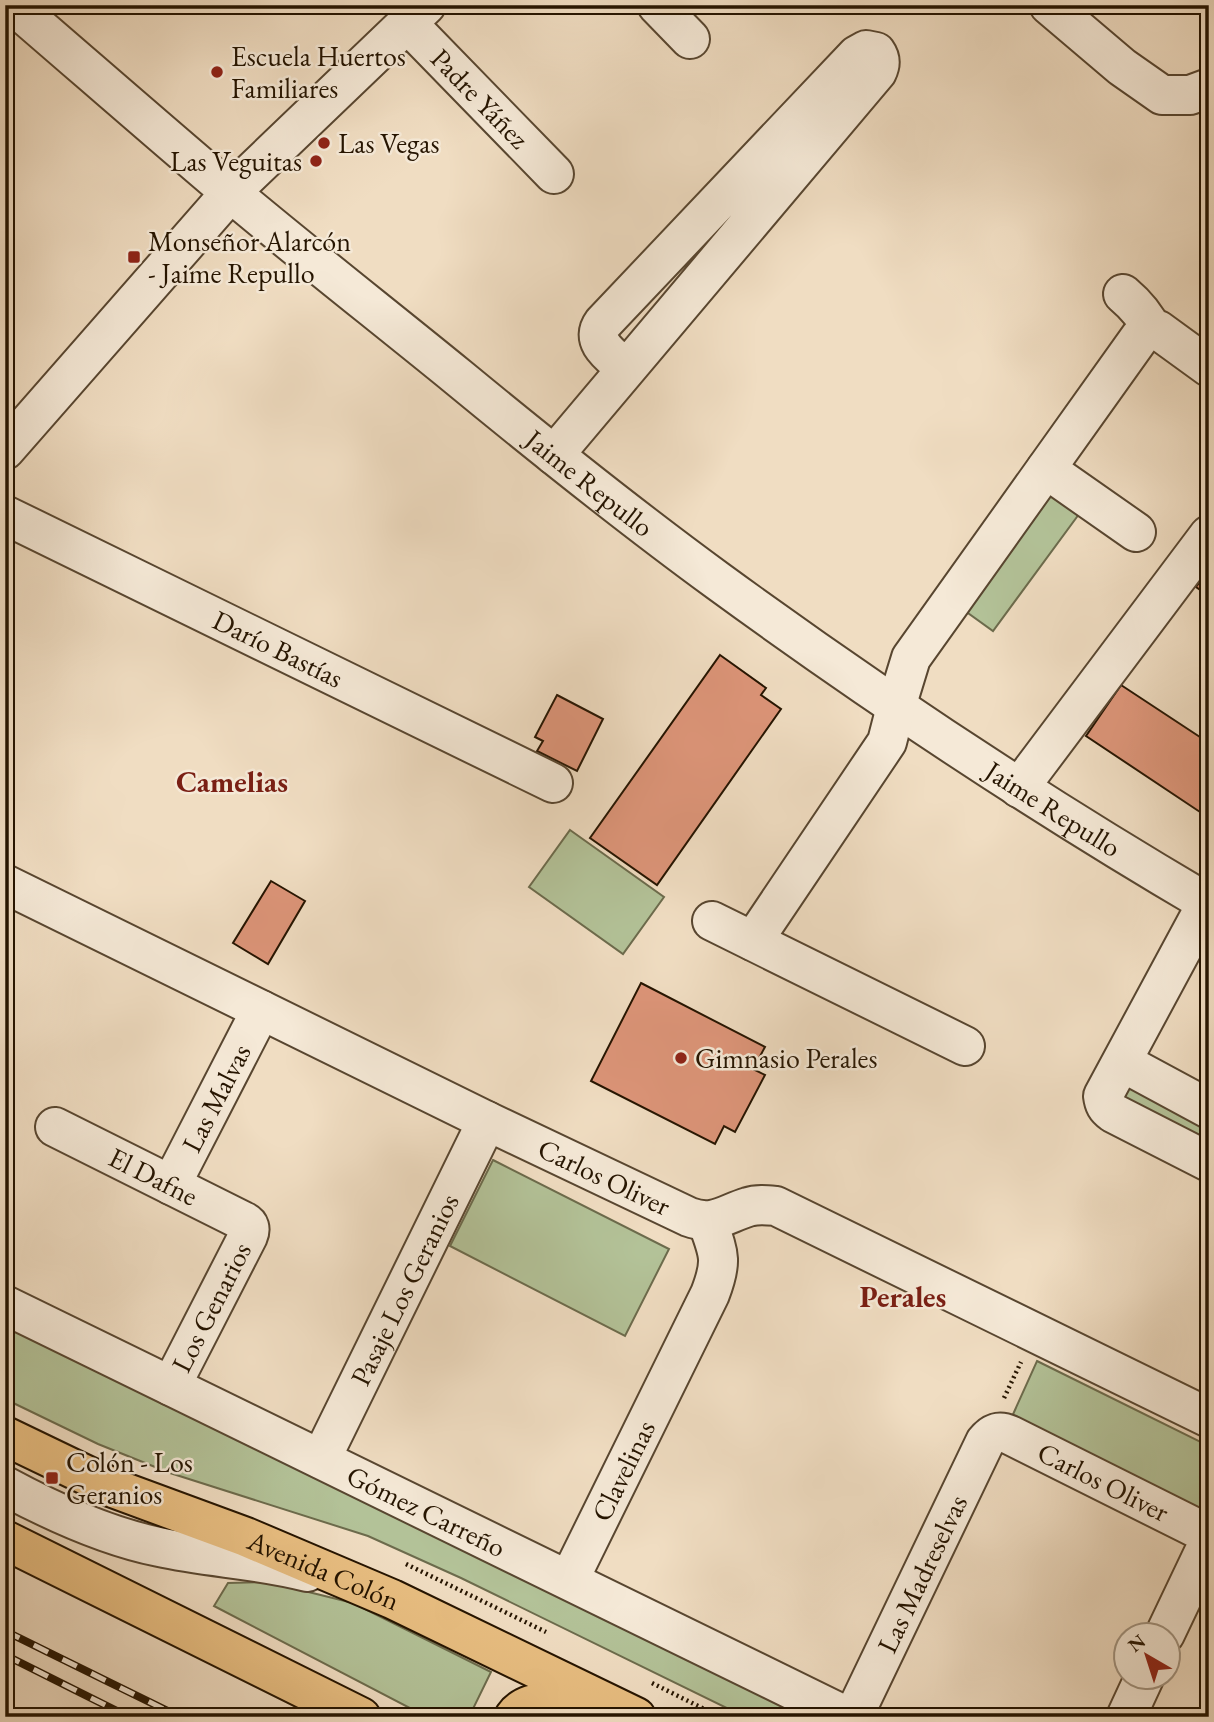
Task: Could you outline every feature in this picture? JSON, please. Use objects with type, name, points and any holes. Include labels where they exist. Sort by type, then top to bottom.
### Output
[{"type":"main road","name":"Avenida Colón","points":[[5,1436],[113,1488],[246,1537],[392,1599],[636,1717]]},
{"type":"main road","points":[[5,1541],[361,1717]]},
{"type":"main road","points":[[514,1717],[517,1712],[535,1703],[555,1703],[619,1717]]},
{"type":"street","points":[[657,5],[690,39]]},
{"type":"street","points":[[1049,5],[1122,67],[1162,95],[1190,95],[1209,88]]},
{"type":"street","name":"Jaime Repullo","points":[[12,14],[554,455],[718,581],[896,707],[1019,788],[1208,904]]},
{"type":"street","points":[[5,450],[231,192],[416,14]]},
{"type":"street","name":"Padre Yáñez","points":[[416,14],[554,174]]},
{"type":"street","points":[[554,455],[625,368],[599,342],[599,328],[729,218]]},
{"type":"street","points":[[1123,295],[1137,306],[1152,330]]},
{"type":"street","points":[[753,941],[887,743],[911,658],[1140,337],[1145,332],[1158,330],[1209,368]]},
{"type":"street","points":[[1046,469],[1136,532]]},
{"type":"street","name":"Darío Bastías","points":[[5,515],[553,783]]},
{"type":"street","points":[[1019,788],[1209,535]]},
{"type":"street","name":"Carlos Oliver","points":[[5,884],[487,1121],[689,1217],[707,1221],[750,1206],[776,1206],[1209,1418]]},
{"type":"street","points":[[1208,904],[1103,1096],[1107,1109],[1209,1162]]},
{"type":"street","points":[[712,921],[965,1046]]},
{"type":"street","name":"Las Malvas","points":[[172,1185],[261,1010]]},
{"type":"street","points":[[1122,1062],[1209,1109]]},
{"type":"street","name":"Pasaje Los Geranios","points":[[321,1459],[487,1121]]},
{"type":"street","name":"El Dafne","points":[[55,1127],[247,1223],[250,1227]]},
{"type":"street","name":"Clavelinas","points":[[569,1580],[678,1361],[718,1274],[719,1252],[707,1221]]},
{"type":"street","name":"Los Genarios","points":[[171,1386],[248,1236],[250,1227]]},
{"type":"street","name":"Gómez Carreño","points":[[5,1305],[851,1717]]},
{"type":"street","name":"Carlos Oliver","points":[[995,1433],[1010,1435],[1202,1531],[1206,1537],[1205,1550],[1172,1620]]},
{"type":"street","name":"Las Madreselvas","points":[[851,1717],[985,1442],[995,1433]]},
{"type":"street","points":[[5,1486],[94,1529],[131,1541],[299,1570],[392,1599]]},
{"type":"street","points":[[5,1521],[65,1571]]},
{"type":"street","points":[[1126,1717],[1139,1690]]},
{"type":"path","points":[[995,1433],[1000,1405],[1035,1332]]},
{"type":"path","points":[[5,1712],[14,1717]]},
{"type":"green space","points":[[1050,487],[1082,510],[993,631],[961,608]]},
{"type":"green space","points":[[570,830],[664,897],[623,954],[529,887]]},
{"type":"green space","points":[[1123,1066],[1209,1113],[1209,1159],[1107,1094]]},
{"type":"green space","points":[[493,1160],[669,1249],[625,1336],[450,1246]]},
{"type":"green space","points":[[5,1321],[813,1717],[745,1717],[461,1578],[368,1536],[170,1473],[98,1444],[5,1399]]},
{"type":"green space","points":[[1037,1361],[1209,1446],[1209,1494],[1198,1514],[1010,1421]]},
{"type":"green space","points":[[268,1582],[353,1603],[491,1672],[469,1717],[427,1717],[214,1606],[228,1583]]},
{"type":"building","points":[[1209,570],[1209,596],[1196,587]]},
{"type":"building","points":[[720,655],[766,688],[761,695],[781,709],[657,885],[590,838]]},
{"type":"building","points":[[1121,685],[1209,743],[1209,818],[1086,736]]},
{"type":"building","points":[[557,695],[603,719],[577,771],[537,751],[543,741],[535,737]]},
{"type":"building","points":[[271,881],[305,901],[268,964],[233,943]]},
{"type":"building","name":"Gimnasio Perales","points":[[641,983],[765,1047],[753,1069],[765,1075],[735,1132],[724,1126],[715,1144],[591,1081]]},
{"type":"railway","points":[[5,1631],[180,1717]]},
{"type":"railway","points":[[5,1655],[129,1717]]},
{"type":"place","name":"Escuela Huertos Familiares","points":[[217,72]]},
{"type":"place","name":"Las Vegas","points":[[324,143]]},
{"type":"place","name":"Las Veguitas","points":[[316,161]]},
{"type":"place","name":"Monseñor Alarcón - Jaime Repullo","points":[[134,257]]},
{"type":"place","name":"Gimnasio Perales","points":[[681,1058]]},
{"type":"place","name":"Colón - Los Geranios","points":[[52,1478]]},
{"type":"district","name":"Camelias","points":[[232,781]]},
{"type":"district","name":"Perales","points":[[903,1296]]}]
